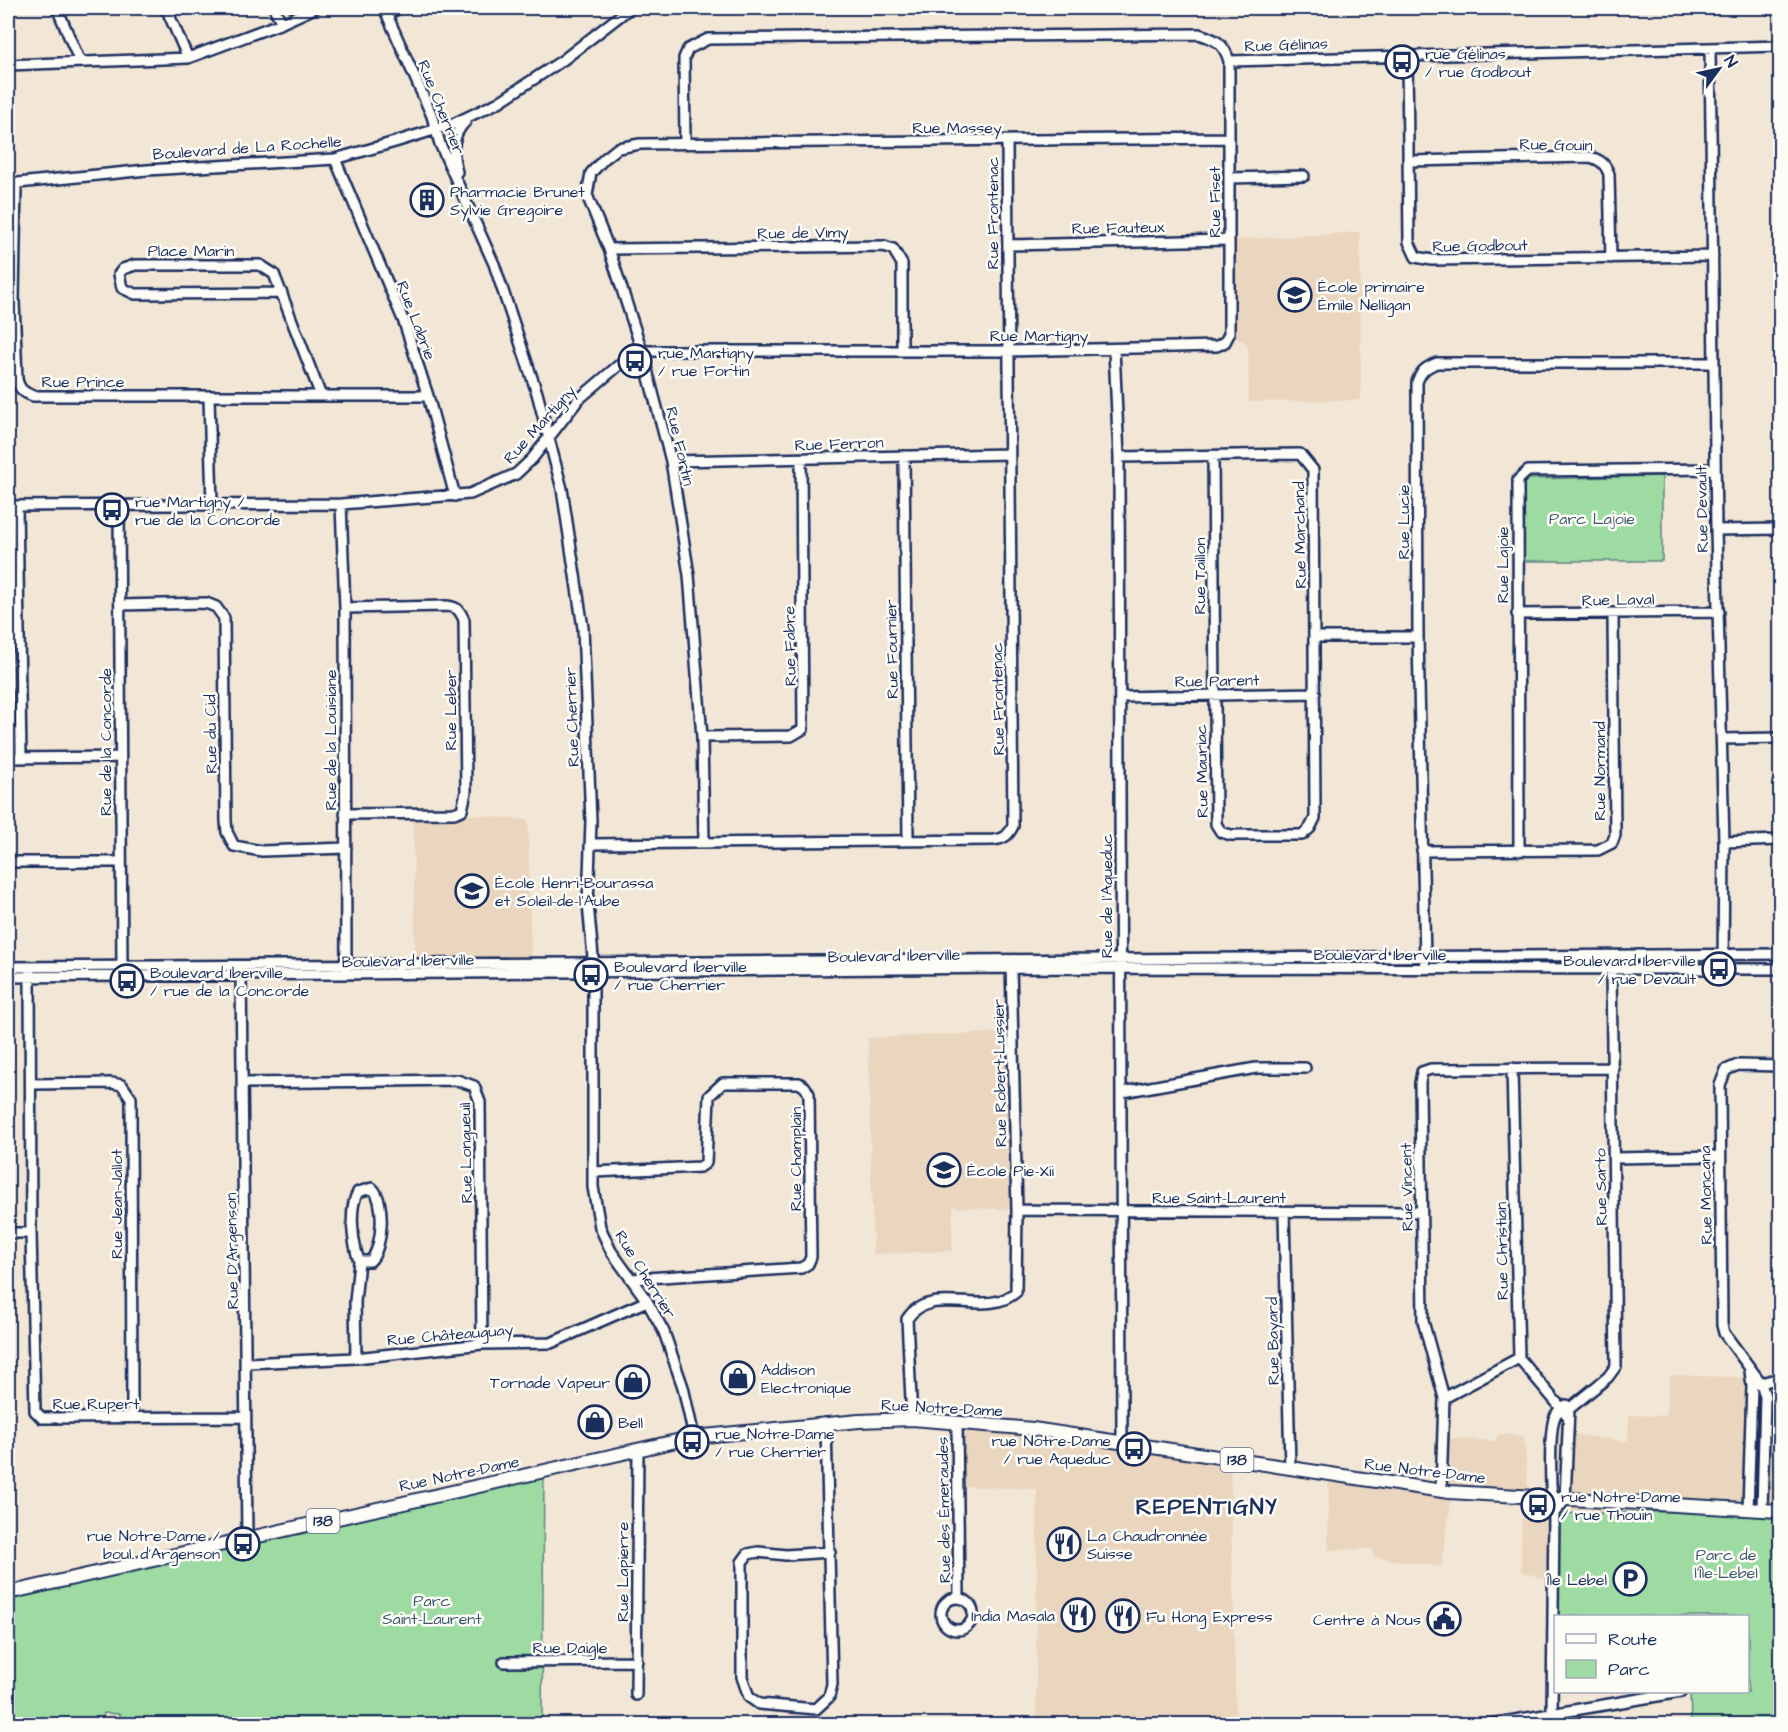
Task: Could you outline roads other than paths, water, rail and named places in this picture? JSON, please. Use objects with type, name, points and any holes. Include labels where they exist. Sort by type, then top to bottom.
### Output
[{"type":"main road","name":"Rue Notre-Dame","points":[[8,1593],[694,1437],[826,1424],[912,1419],[1033,1428],[1441,1491],[1780,1511]]},
{"type":"street","points":[[57,8],[80,62]]},
{"type":"street","points":[[166,8],[188,58]]},
{"type":"street","points":[[274,8],[282,23]]},
{"type":"street","points":[[8,65],[188,58],[282,23],[315,8]]},
{"type":"street","points":[[385,11],[400,8]]},
{"type":"street","name":"Boulevard de La Rochelle","points":[[12,184],[147,170],[335,159],[436,130],[486,108],[563,60],[630,8]]},
{"type":"street","name":"Rue Cherrier","points":[[385,11],[494,264],[516,324],[550,437],[562,489],[583,628],[590,844],[588,904],[593,973],[593,1187],[600,1227],[611,1251],[656,1315],[675,1361],[694,1437]]},
{"type":"street","name":"Rue Gélinas","points":[[685,143],[684,58],[688,50],[708,39],[1199,34],[1215,39],[1225,49],[1228,61],[1780,46]]},
{"type":"street","name":"Rue Devault","points":[[1710,49],[1716,530],[1724,842],[1723,968]]},
{"type":"street","name":"Rue Godbout","points":[[1407,56],[1409,242],[1416,257],[1432,260],[1713,256]]},
{"type":"street","name":"Rue Fiset","points":[[1225,342],[1229,334],[1228,61]]},
{"type":"street","points":[[467,205],[456,169],[454,141],[461,126],[486,108]]},
{"type":"street","name":"Rue Massey","points":[[685,143],[1006,142],[1229,138]]},
{"type":"street","name":"Rue Frontenac","points":[[590,844],[993,840],[1003,839],[1013,826],[1006,142]]},
{"type":"street","name":"Rue Fortin","points":[[685,143],[628,145],[604,159],[591,173],[587,195],[609,249],[642,351],[671,461],[689,575],[702,737],[704,842]]},
{"type":"street","name":"Rue Gouin","points":[[1409,160],[1590,157],[1599,159],[1609,174],[1611,258]]},
{"type":"street","name":"Rue Labrie","points":[[335,159],[404,322],[428,396],[455,496]]},
{"type":"street","points":[[1229,178],[1304,177]]},
{"type":"street","name":"Rue Prince","points":[[12,184],[10,301],[17,379],[19,388],[33,396],[428,396]]},
{"type":"street","name":"Rue Fauteux","points":[[1008,245],[1229,240]]},
{"type":"street","name":"Rue de Vimy","points":[[609,249],[884,246],[894,249],[902,264],[902,349]]},
{"type":"street","name":"Place Marin","points":[[282,294],[135,294],[122,288],[119,274],[123,269],[135,265],[261,265],[274,274],[282,294],[321,396]]},
{"type":"street","name":"Rue Martigny","points":[[12,506],[341,504],[471,494],[516,474],[550,437],[579,399],[625,360],[642,351],[1114,350],[1217,346],[1225,342]]},
{"type":"street","name":"Rue de l'Aqueduc","points":[[1114,350],[1119,457],[1122,1442]]},
{"type":"street","name":"Rue Lucie","points":[[1426,968],[1418,637],[1417,382],[1426,367],[1437,363],[1714,363]]},
{"type":"street","points":[[209,397],[212,504]]},
{"type":"street","name":"Rue Ferron","points":[[671,461],[1009,454]]},
{"type":"street","name":"Rue Marchand","points":[[1119,457],[1300,454],[1314,470],[1315,693]]},
{"type":"street","name":"Rue Fournier","points":[[904,456],[908,841]]},
{"type":"street","name":"Rue Taillon","points":[[1213,456],[1215,696]]},
{"type":"street","name":"Rue Fabre","points":[[702,737],[791,736],[803,729],[801,459]]},
{"type":"street","name":"Rue Lajoie","points":[[1519,850],[1516,486],[1521,476],[1528,471],[1715,469]]},
{"type":"street","name":"Rue de la Louisiane","points":[[341,504],[345,608],[346,976]]},
{"type":"street","points":[[12,506],[21,757]]},
{"type":"street","name":"Rue de la Concorde","points":[[119,506],[122,977]]},
{"type":"street","points":[[1716,530],[1780,529]]},
{"type":"street","name":"Rue du Cid","points":[[120,605],[206,603],[216,607],[224,618],[226,821],[227,832],[234,846],[262,851],[346,849]]},
{"type":"street","name":"Rue Leber","points":[[345,608],[455,606],[460,611],[464,620],[466,781],[465,803],[462,810],[454,813],[345,814]]},
{"type":"street","name":"Rue Laval","points":[[1517,614],[1719,612]]},
{"type":"street","name":"Rue Normand","points":[[1422,851],[1598,850],[1612,843],[1615,835],[1613,614]]},
{"type":"street","points":[[1316,637],[1418,637]]},
{"type":"street","name":"Rue Mauriac","points":[[1215,696],[1216,824],[1221,832],[1231,835],[1302,835],[1310,828],[1315,818],[1315,693]]},
{"type":"street","name":"Rue Parent","points":[[1120,697],[1315,693]]},
{"type":"street","points":[[1722,739],[1780,738]]},
{"type":"street","points":[[8,758],[120,756]]},
{"type":"street","points":[[1724,842],[1780,840]]},
{"type":"street","points":[[8,862],[120,862]]},
{"type":"street","name":"Boulevard Iberville","points":[[8,977],[593,973],[1011,963],[1122,958],[1780,954]]},
{"type":"street","name":"Rue Sarto","points":[[1564,1411],[1608,1377],[1616,1366],[1611,955]]},
{"type":"street","name":"Boulevard Iberville","points":[[8,967],[592,962],[1011,963],[1122,970],[1780,969]]},
{"type":"street","name":"Rue Robert-Lussier","points":[[912,1419],[908,1319],[914,1309],[927,1303],[1002,1301],[1016,1292],[1017,1210],[1011,963]]},
{"type":"street","name":"Rue D'Argenson","points":[[241,964],[247,1363],[245,1417],[247,1538]]},
{"type":"street","name":"Rue Rupert","points":[[29,967],[35,1412],[42,1418],[245,1417]]},
{"type":"street","name":"Rue Moncana","points":[[1757,1384],[1724,1333],[1722,1325],[1720,1085],[1726,1070],[1738,1065],[1780,1066]]},
{"type":"street","points":[[1122,1092],[1256,1068],[1305,1068]]},
{"type":"street","name":"Rue Christian","points":[[1512,1068],[1519,1358]]},
{"type":"street","name":"Rue Vincent","points":[[1441,1491],[1444,1398],[1423,1321],[1420,1083],[1422,1072],[1431,1069],[1612,1068]]},
{"type":"street","name":"Rue Longueuil","points":[[244,1083],[456,1080],[474,1086],[480,1102],[482,1344]]},
{"type":"street","name":"Rue Jean-Jallot","points":[[31,1084],[112,1083],[122,1086],[131,1098],[132,1418]]},
{"type":"street","name":"Rue Champlain","points":[[594,1172],[700,1167],[706,1163],[709,1096],[723,1083],[799,1083],[805,1086],[809,1094],[811,1257],[808,1264],[801,1268],[631,1279]]},
{"type":"street","points":[[1614,1158],[1719,1156]]},
{"type":"street","points":[[356,1358],[355,1302],[358,1261],[354,1247],[354,1199],[358,1192],[372,1188],[378,1193],[380,1202],[379,1247],[370,1261],[358,1261]]},
{"type":"street","name":"Rue Saint-Laurent","points":[[1017,1210],[1421,1212]]},
{"type":"street","name":"Rue Bayard","points":[[1284,1212],[1290,1469]]},
{"type":"street","points":[[8,1233],[31,1233]]},
{"type":"street","name":"Rue Châteauguay","points":[[247,1363],[356,1358],[482,1344],[551,1343],[647,1301]]},
{"type":"street","points":[[1444,1398],[1519,1358],[1564,1411],[1564,1500],[1554,1513]]},
{"type":"street","points":[[1757,1384],[1780,1378]]},
{"type":"street","points":[[1748,1510],[1757,1384]]},
{"type":"street","points":[[1757,1384],[1765,1396],[1762,1510]]},
{"type":"street","points":[[1552,1713],[1554,1513],[1551,1499],[1554,1420],[1564,1411]]},
{"type":"street","name":"Rue des Émeraudes","points":[[957,1422],[959,1598]]},
{"type":"street","points":[[826,1424],[830,1552],[832,1684],[829,1697],[816,1709],[759,1704],[748,1698],[742,1677],[742,1562],[748,1554],[758,1552],[786,1556],[830,1552]]},
{"type":"street","name":"Rue Lapierre","points":[[636,1695],[638,1449]]},
{"type":"street","name":"Rue Daigle","points":[[504,1662],[637,1662]]},
{"type":"street","points":[[1491,1725],[1675,1693]]},
{"type":"place","name":"rue Gélinas / rue Godbout","points":[[1402,62]]},
{"type":"place","name":"Pharmacie Brunet Sylvie Gregoire","points":[[427,200]]},
{"type":"place","name":"École primaire Émile Nelligan","points":[[1295,295]]},
{"type":"place","name":"rue Martigny / rue Fortin","points":[[635,361]]},
{"type":"place","name":"rue Martigny / rue de la Concorde","points":[[112,510]]},
{"type":"place","name":"École Henri-Bourassa et Soleil-de-l'Aube","points":[[472,891]]},
{"type":"place","name":"Boulevard Iberville / rue Devault","points":[[1719,969]]},
{"type":"place","name":"Boulevard Iberville / rue Cherrier","points":[[591,975]]},
{"type":"place","name":"Boulevard Iberville / rue de la Concorde","points":[[127,981]]},
{"type":"place","name":"École Pie-Xii","points":[[944,1170]]},
{"type":"place","name":"Addison Electronique","points":[[738,1378]]},
{"type":"place","name":"Tornade Vapeur","points":[[633,1382]]},
{"type":"place","name":"Bell","points":[[595,1422]]},
{"type":"place","name":"rue Notre-Dame / rue Cherrier","points":[[692,1442]]},
{"type":"place","name":"rue Notre-Dame / rue Aqueduc","points":[[1134,1449]]},
{"type":"place","name":"rue Notre-Dame / rue Thouin","points":[[1538,1505]]},
{"type":"place","name":"rue Notre-Dame / boul. d'Argenson","points":[[243,1544]]},
{"type":"place","name":"La Chaudronnée Suisse","points":[[1064,1544]]},
{"type":"place","name":"Île Lebel","points":[[1630,1579]]},
{"type":"place","name":"India Masala","points":[[1078,1615]]},
{"type":"place","name":"Fu Hong Express","points":[[1123,1616]]},
{"type":"place","name":"Centre à Nous","points":[[1444,1619]]},
{"type":"district","name":"REPENTIGNY","points":[[1207,1506]]},
{"type":"park label","name":"Parc Lajoie","points":[[1592,518]]},
{"type":"park label","name":"Parc de l'Île-Lebel","points":[[1726,1563]]},
{"type":"park label","name":"Parc Saint-Laurent","points":[[432,1609]]}]
